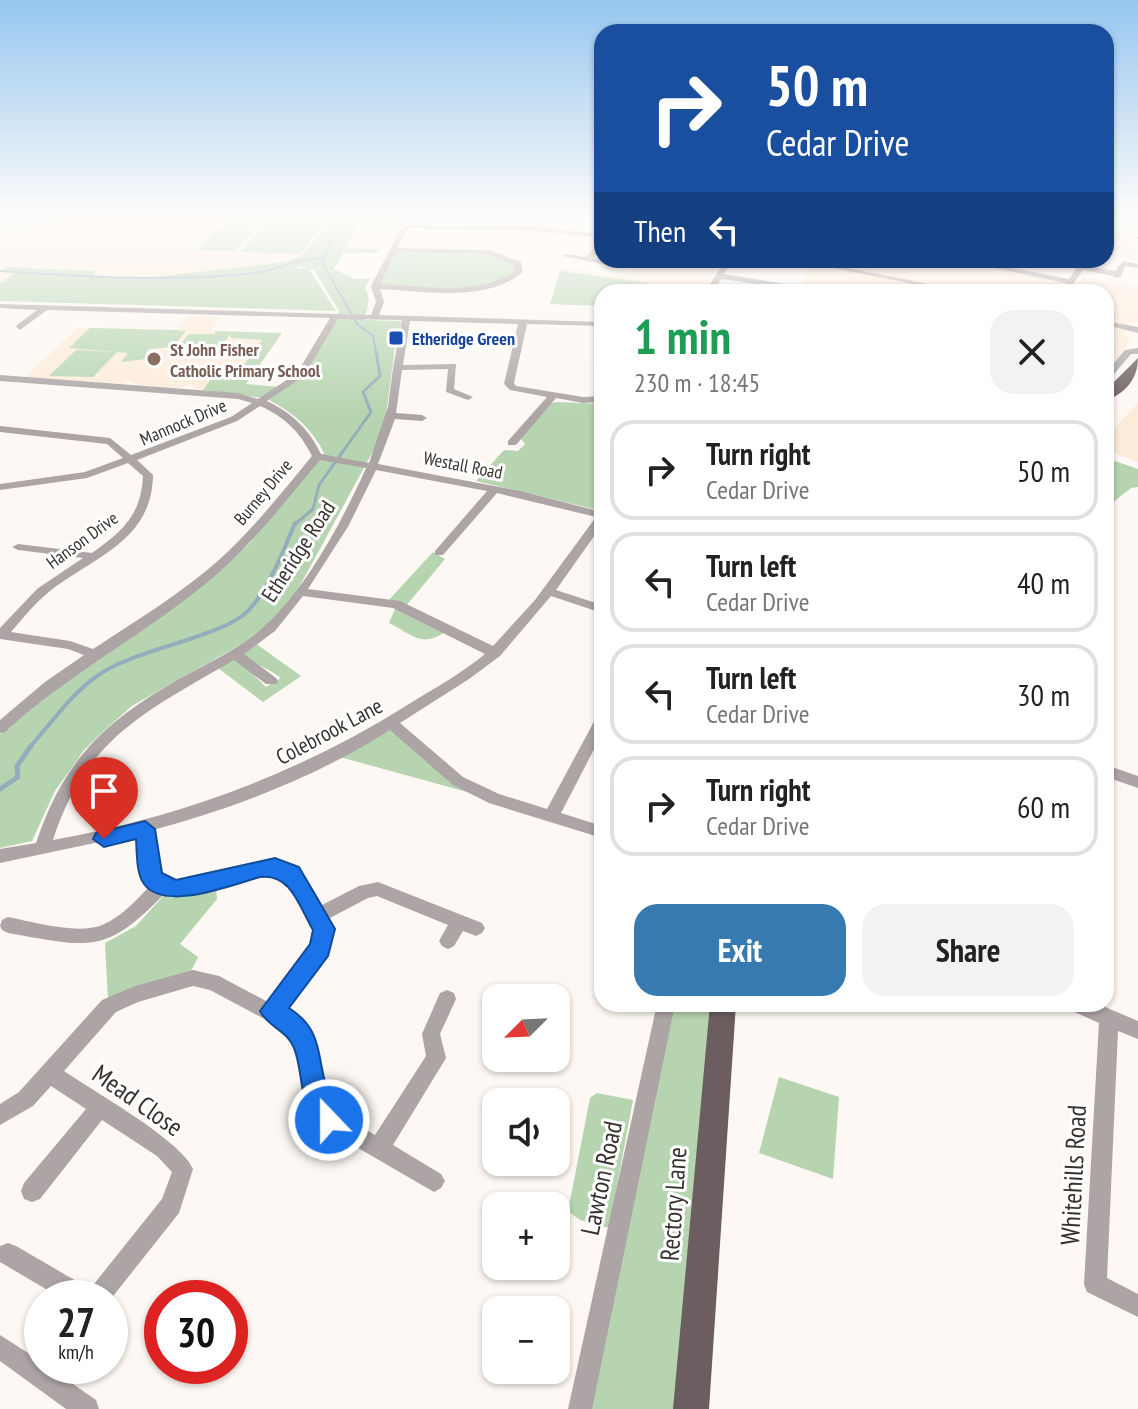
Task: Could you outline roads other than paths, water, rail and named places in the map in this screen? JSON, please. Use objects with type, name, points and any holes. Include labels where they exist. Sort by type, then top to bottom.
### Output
[{"type":"main road","points":[[1114,387],[1132,364]]},
{"type":"main road","name":"Rectory Lane","points":[[691,1409],[722,1012]]},
{"type":"street","points":[[374,317],[380,302],[375,286],[473,288],[495,284]]},
{"type":"street","points":[[0,306],[594,324]]},
{"type":"street","points":[[20,327],[44,308]]},
{"type":"street","name":"Mannock Drive","points":[[0,487],[59,482],[134,460],[205,433],[263,401],[300,375],[345,316]]},
{"type":"street","name":"Etheridge Road","points":[[42,849],[62,793],[90,751],[136,708],[233,653],[274,624],[301,592],[374,467],[391,416],[407,318]]},
{"type":"street","points":[[523,322],[509,384],[513,388],[553,396],[594,399]]},
{"type":"street","points":[[1114,323],[1138,328]]},
{"type":"street","points":[[1114,374],[1132,364],[1128,352],[1138,351]]},
{"type":"street","points":[[397,368],[453,366],[449,390],[468,397]]},
{"type":"street","name":"Burney Drive","points":[[0,378],[238,396],[263,401],[285,413],[323,457],[244,544],[208,575],[27,702],[0,728]]},
{"type":"street","points":[[512,443],[553,396]]},
{"type":"street","points":[[391,416],[422,418]]},
{"type":"street","points":[[0,429],[110,441],[134,460]]},
{"type":"street","name":"Westall Road","points":[[323,457],[495,489],[594,514]]},
{"type":"street","name":"Hanson Drive","points":[[0,635],[44,589],[121,538],[142,515],[150,491],[148,475],[134,460]]},
{"type":"street","points":[[439,553],[495,489]]},
{"type":"street","name":"Colebrook Lane","points":[[0,856],[145,829],[267,788],[392,724],[495,653],[548,591],[594,527]]},
{"type":"street","points":[[18,547],[92,556]]},
{"type":"street","points":[[548,591],[594,606]]},
{"type":"street","points":[[301,592],[388,601],[495,653]]},
{"type":"street","points":[[0,635],[70,645],[93,654]]},
{"type":"street","points":[[233,653],[271,681]]},
{"type":"street","points":[[392,724],[458,781],[494,799],[594,830]]},
{"type":"street","points":[[551,817],[594,735]]},
{"type":"street","points":[[1114,774],[1138,782]]},
{"type":"street","points":[[145,829],[148,869],[161,886],[176,889],[275,866],[292,873],[319,915],[324,929],[320,948],[272,1011]]},
{"type":"street","points":[[8,925],[89,938],[106,934],[133,916],[161,886]]},
{"type":"street","points":[[319,915],[365,891],[378,889],[468,924],[448,941]]},
{"type":"street","points":[[0,1115],[26,1099],[109,1006],[193,978],[213,982],[296,1026],[307,1048],[317,1100],[329,1120],[434,1181]]},
{"type":"street","points":[[380,1147],[436,1058],[431,1034],[447,999]]},
{"type":"street","name":"Lawton Road","points":[[580,1409],[664,1012]]},
{"type":"street","points":[[1093,1012],[1138,1030]]},
{"type":"street","name":"Whitehills Road","points":[[1109,1020],[1095,1284],[1138,1306]]},
{"type":"street","name":"Mead Close","points":[[49,1073],[164,1149],[183,1169],[171,1205],[111,1280]]},
{"type":"street","points":[[32,1191],[101,1106]]},
{"type":"street","points":[[8,1254],[52,1280]]},
{"type":"street","points":[[0,1347],[87,1409]]},
{"type":"waterway","points":[[334,284],[357,324],[373,336],[376,353]]},
{"type":"waterway","points":[[294,525],[313,509],[319,485],[371,412],[363,392],[380,376],[376,351]]},
{"type":"waterway","points":[[29,748],[70,701],[97,676],[133,658],[220,628],[249,610],[270,580],[294,525]]},
{"type":"waterway","points":[[0,789],[18,777],[17,766],[31,746]]},
{"type":"place","name":"Etheridge Green","points":[[396,338]]},
{"type":"place","name":"St John Fisher Catholic Primary School","points":[[154,359]]}]
